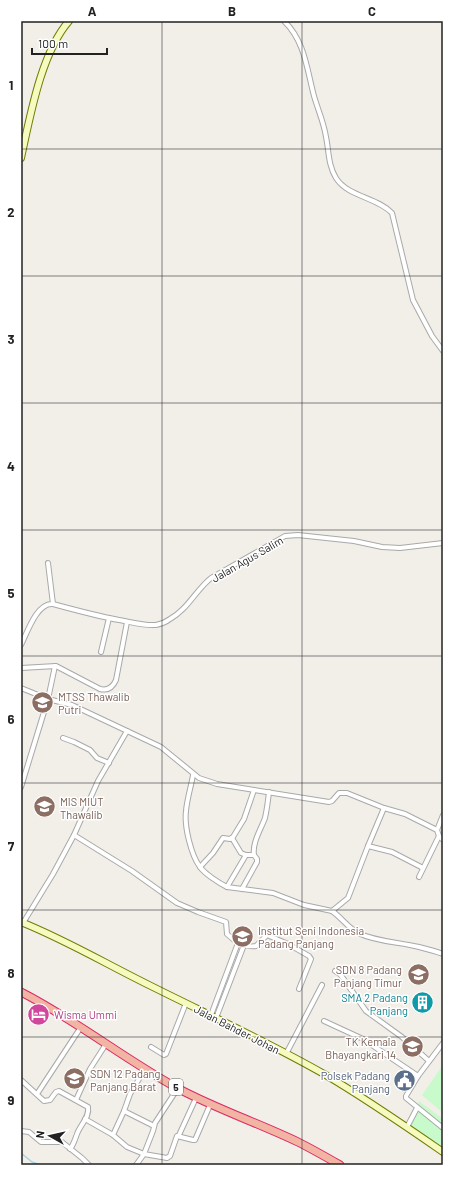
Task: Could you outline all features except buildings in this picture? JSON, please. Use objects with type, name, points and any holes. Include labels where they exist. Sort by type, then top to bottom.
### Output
[{"type":"highway","name":"5","points":[[21,992],[61,1013],[145,1069],[196,1098],[298,1142],[340,1165]]},
{"type":"main road","points":[[21,158],[32,110],[46,63],[52,48],[68,21]]},
{"type":"main road","name":"Jalan Bahder Johan","points":[[22,923],[43,931],[186,1004],[214,1016],[324,1074],[443,1152]]},
{"type":"street","points":[[284,21],[291,27],[296,36],[307,63],[326,137],[330,166],[333,173],[337,180],[347,189],[368,198],[392,213],[413,300],[432,336],[443,351]]},
{"type":"street","name":"Jalan Agus Salim","points":[[54,604],[89,614],[127,622],[156,625],[171,619],[187,605],[202,585],[211,578],[285,536],[298,534],[400,548],[443,543]]},
{"type":"street","points":[[21,645],[37,612],[45,605],[54,604],[48,563]]},
{"type":"street","points":[[101,652],[109,618]]},
{"type":"street","points":[[21,668],[60,667],[100,689],[104,690],[110,688],[115,684],[127,622]]},
{"type":"street","points":[[21,786],[48,699],[55,666]]},
{"type":"street","points":[[21,688],[48,699],[72,705],[161,747],[193,775],[199,778],[217,784],[329,802],[332,801],[339,793],[344,792],[384,808],[405,814],[437,830]]},
{"type":"street","points":[[22,923],[53,874],[74,835],[98,781],[127,731]]},
{"type":"street","points":[[63,738],[90,750],[97,758],[108,763]]},
{"type":"street","points":[[193,775],[186,810],[186,820],[192,851],[200,867],[221,884],[227,887],[273,894],[304,905],[332,911],[339,916],[348,927],[359,933],[381,940],[419,947],[443,954]]},
{"type":"street","points":[[232,838],[244,819],[254,790]]},
{"type":"street","points":[[242,889],[257,862],[254,851],[265,816],[269,792]]},
{"type":"street","points":[[332,911],[348,898],[384,808]]},
{"type":"street","points":[[443,816],[437,830],[439,836],[443,840]]},
{"type":"street","points":[[74,835],[132,871],[177,903],[226,922],[227,934],[238,942],[244,945],[256,946],[267,935],[310,956],[311,959],[299,989]]},
{"type":"street","points":[[419,877],[439,836]]},
{"type":"street","points":[[200,867],[213,853],[222,839],[232,838]]},
{"type":"street","points":[[232,838],[241,853],[246,855],[254,855]]},
{"type":"street","points":[[368,846],[392,852],[423,868]]},
{"type":"street","points":[[227,887],[246,855]]},
{"type":"street","points":[[214,1016],[238,942]]},
{"type":"street","points":[[214,1016],[244,945]]},
{"type":"street","points":[[335,971],[340,974],[366,1011],[402,1037],[429,1061]]},
{"type":"street","points":[[286,1054],[322,985]]},
{"type":"street","points":[[151,1047],[166,1054],[186,1004]]},
{"type":"street","points":[[324,1021],[363,1039],[418,1076]]},
{"type":"street","points":[[37,1094],[80,1027]]},
{"type":"street","points":[[443,1043],[418,1076],[406,1096],[406,1098],[417,1108],[443,1128]]},
{"type":"street","points":[[76,1100],[90,1069],[106,1044]]},
{"type":"street","points":[[113,1135],[130,1094],[145,1069]]},
{"type":"street","points":[[21,1080],[46,1101],[50,1100],[56,1092],[59,1091],[87,1105],[89,1108],[85,1119],[70,1149]]},
{"type":"street","points":[[136,1165],[144,1154],[154,1126],[178,1088]]},
{"type":"street","points":[[85,1119],[113,1135],[125,1145],[144,1154],[169,1157],[176,1136],[180,1135],[196,1098]]},
{"type":"street","points":[[180,1135],[195,1140],[210,1105]]},
{"type":"street","points":[[407,1127],[417,1108]]},
{"type":"street","points":[[124,1111],[154,1126]]},
{"type":"street","points":[[21,1131],[29,1132],[41,1142],[60,1142],[89,1165]]},
{"type":"green space","points":[[443,1065],[443,1113],[422,1095]]},
{"type":"green space","points":[[419,1101],[443,1119],[443,1149],[410,1126]]},
{"type":"waterway","points":[[21,1153],[32,1162],[41,1165]]},
{"type":"place","name":"MTSS Thawalib Putri","points":[[43,702]]},
{"type":"place","name":"MIS MIUT Thawalib","points":[[45,807]]},
{"type":"place","name":"Institut Seni Indonesia Padang Panjang","points":[[243,936]]},
{"type":"place","name":"SDN 8 Padang Panjang Timur","points":[[418,975]]},
{"type":"place","name":"SMA 2 Padang Panjang","points":[[423,1003]]},
{"type":"place","name":"Wisma Ummi","points":[[39,1014]]},
{"type":"place","name":"TK Kemala Bhayangkari 14","points":[[412,1047]]},
{"type":"place","name":"SDN 12 Padang Panjang Barat","points":[[74,1079]]},
{"type":"place","name":"Polsek Padang Panjang","points":[[405,1081]]}]
